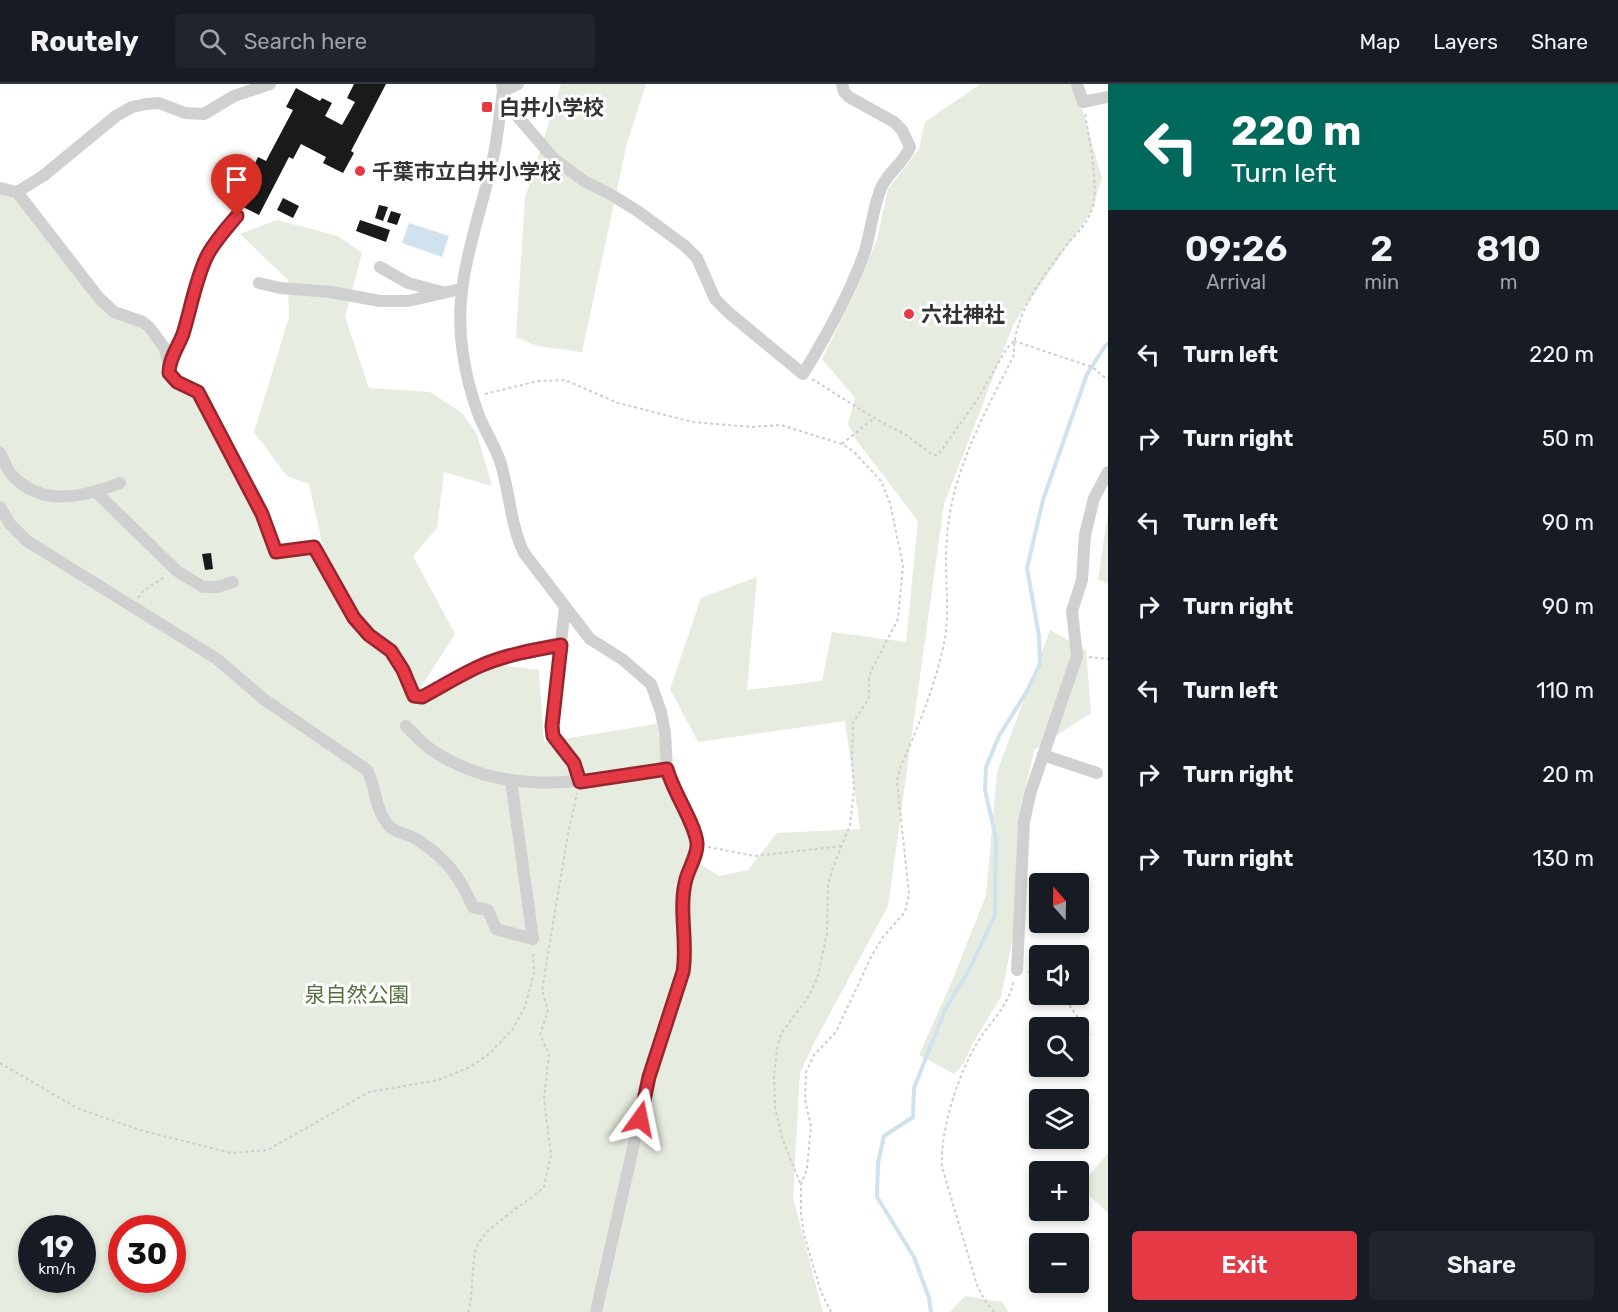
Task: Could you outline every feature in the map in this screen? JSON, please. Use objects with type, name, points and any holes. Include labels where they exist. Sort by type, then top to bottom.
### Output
[{"type":"street","points":[[16,192],[43,176],[116,116],[132,107],[159,104],[185,113],[204,114],[234,96],[270,84]]},
{"type":"street","points":[[502,88],[518,84]]},
{"type":"street","points":[[502,88],[513,111],[554,159],[584,181],[639,212],[685,246],[697,258],[715,299],[729,314],[803,374],[827,335],[849,290],[865,250],[882,186],[910,147],[902,130],[894,122],[849,97],[844,92],[842,84]]},
{"type":"street","points":[[1077,84],[1083,102],[1108,97]]},
{"type":"street","points":[[502,88],[494,155],[464,267],[461,289],[460,321],[463,355],[473,397],[479,417],[500,462],[518,539],[525,553],[590,639],[622,659],[651,684],[661,712],[667,769],[671,784],[694,832],[697,845],[683,900],[686,956],[683,972],[649,1077],[596,1312]]},
{"type":"street","points":[[0,188],[16,192],[99,298],[114,312],[143,322],[149,327],[164,347],[171,377],[198,392],[262,514],[276,552],[314,547],[354,618],[369,635],[391,651],[403,670],[414,696],[422,697],[479,666],[502,658],[561,645]]},
{"type":"street","points":[[169,364],[179,344],[206,256],[237,216]]},
{"type":"street","points":[[380,267],[408,284],[447,292]]},
{"type":"street","points":[[259,284],[331,292],[381,301],[408,301],[461,289]]},
{"type":"street","points":[[0,453],[9,472],[26,488],[47,496],[65,498],[96,492],[120,483]]},
{"type":"street","points":[[1017,970],[1024,822],[1031,791],[1077,656],[1072,611],[1082,580],[1085,535],[1094,498],[1108,472]]},
{"type":"street","points":[[96,492],[177,571],[203,587],[217,587],[233,582]]},
{"type":"street","points":[[0,507],[10,524],[27,541],[217,659],[265,700],[367,770],[372,779],[374,797],[386,823],[399,834],[415,838],[449,865],[462,882],[474,908],[488,910],[496,929],[533,939],[511,781]]},
{"type":"street","points":[[565,606],[552,726],[553,736],[574,763],[580,782]]},
{"type":"street","points":[[406,726],[427,747],[444,758],[476,772],[511,781],[580,782],[667,769]]},
{"type":"street","points":[[1043,755],[1097,773]]},
{"type":"path","points":[[831,1312],[821,1292],[804,1235],[801,1213],[801,1185],[807,1168],[811,1126],[806,1100],[806,1071],[814,1054],[836,1032],[871,957],[905,912],[908,903],[909,894],[897,781],[934,678],[945,638],[948,527],[958,477],[981,420],[1014,355],[1014,341],[1038,283],[1092,212],[1095,184],[1083,102]]},
{"type":"path","points":[[803,374],[906,435],[933,455],[938,455],[977,400],[1007,348],[1014,341]]},
{"type":"path","points":[[1014,341],[1092,367],[1108,380]]},
{"type":"path","points":[[473,397],[538,381],[566,380],[618,403],[693,422],[751,427],[781,424],[842,444],[853,451],[881,481],[890,503],[902,553],[898,619],[871,671],[869,698],[854,723],[852,759],[854,790],[850,825],[828,885],[827,934],[817,979],[808,997],[781,1034],[777,1049],[774,1076],[775,1107],[782,1138],[801,1185]]},
{"type":"path","points":[[842,444],[874,418]]},
{"type":"path","points":[[142,613],[143,607],[138,600],[143,591],[177,571]]},
{"type":"path","points":[[1077,656],[1108,659]]},
{"type":"path","points":[[468,1312],[472,1301],[476,1248],[485,1234],[544,1187],[551,1155],[544,1098],[549,1054],[540,1035],[548,1011],[542,990],[568,834],[580,782]]},
{"type":"path","points":[[697,845],[755,856],[842,846]]},
{"type":"path","points":[[0,1063],[77,1108],[140,1130],[231,1153],[268,1150],[369,1092],[439,1080],[470,1067],[489,1054],[512,1030],[525,1007],[534,973],[533,939]]},
{"type":"path","points":[[994,1312],[977,1285],[942,1167],[941,1155],[954,1090],[977,1044],[1008,1000],[1017,970]]},
{"type":"path","points":[[1070,1005],[1091,1035]]},
{"type":"green space","points":[[561,84],[646,84],[627,143],[582,352],[537,346],[516,337],[525,198]]},
{"type":"green space","name":"泉自然公園","points":[[980,84],[1075,84],[1102,178],[1091,212],[1014,323],[944,504],[888,906],[800,1073],[793,1198],[823,1312],[0,1312],[0,191],[17,198],[94,297],[145,327],[167,362],[192,392],[260,514],[273,551],[312,550],[330,579],[309,484],[287,476],[254,432],[289,317],[288,280],[240,234],[277,220],[338,236],[362,253],[345,317],[369,388],[430,392],[462,413],[477,434],[492,486],[444,472],[437,528],[413,556],[455,634],[419,690],[403,674],[411,696],[490,664],[539,670],[544,742],[657,724],[662,757],[689,834],[688,856],[719,876],[748,870],[777,833],[860,829],[845,721],[698,742],[670,689],[701,598],[757,577],[747,690],[822,681],[832,632],[906,642],[918,521],[857,441],[848,424],[855,398],[822,359],[854,295],[877,239],[888,189],[919,149],[925,122]]},
{"type":"green space","points":[[1108,513],[1108,584],[1098,579]]},
{"type":"green space","points":[[1050,630],[1086,650],[1091,713],[1034,750],[1020,815],[1016,922],[1001,997],[973,1043],[964,1063],[954,1074],[919,1055],[952,981],[986,895],[997,772]]},
{"type":"green space","points":[[1108,1153],[1108,1213],[1089,1195],[1089,1176]]},
{"type":"green space","points":[[965,1296],[1002,1302],[1008,1312],[950,1312]]},
{"type":"water","points":[[409,223],[449,236],[442,257],[402,243]]},
{"type":"building","points":[[354,84],[386,84],[351,151],[354,153],[343,173],[323,163],[326,157],[301,144],[293,159],[289,157],[259,215],[243,207],[252,190],[244,186],[258,157],[266,161],[293,110],[286,107],[296,88],[320,101],[322,98],[332,103],[325,116],[342,125],[355,102],[347,98]]},
{"type":"building","points":[[283,198],[299,206],[293,218],[277,210]]},
{"type":"building","points":[[379,205],[388,207],[383,221],[375,218]]},
{"type":"building","points":[[391,211],[401,214],[397,225],[387,222]]},
{"type":"building","points":[[360,220],[390,230],[386,242],[356,231]]},
{"type":"building","points":[[211,553],[213,569],[205,570],[202,554]]},
{"type":"waterway","points":[[931,1312],[929,1298],[914,1257],[877,1197],[878,1163],[884,1136],[913,1117],[914,1088],[945,1010],[970,968],[995,915],[996,838],[985,790],[986,767],[999,736],[1027,691],[1040,664],[1039,636],[1027,568],[1043,500],[1087,374],[1108,344]]},
{"type":"place","name":"白井小学校","points":[[487,107]]},
{"type":"place","name":"千葉市立白井小学校","points":[[360,171]]},
{"type":"place","name":"六社神社","points":[[909,314]]},
{"type":"route","points":[[237,216],[206,256],[179,344],[169,364],[169,373],[177,382],[198,392],[262,514],[276,552],[314,547],[354,618],[369,635],[391,651],[403,670],[414,696],[422,697],[479,666],[502,658],[561,645],[552,726],[553,736],[574,763],[580,782],[667,769],[671,784],[694,832],[697,845],[683,900],[686,956],[683,972],[649,1077],[640,1119]]}]
